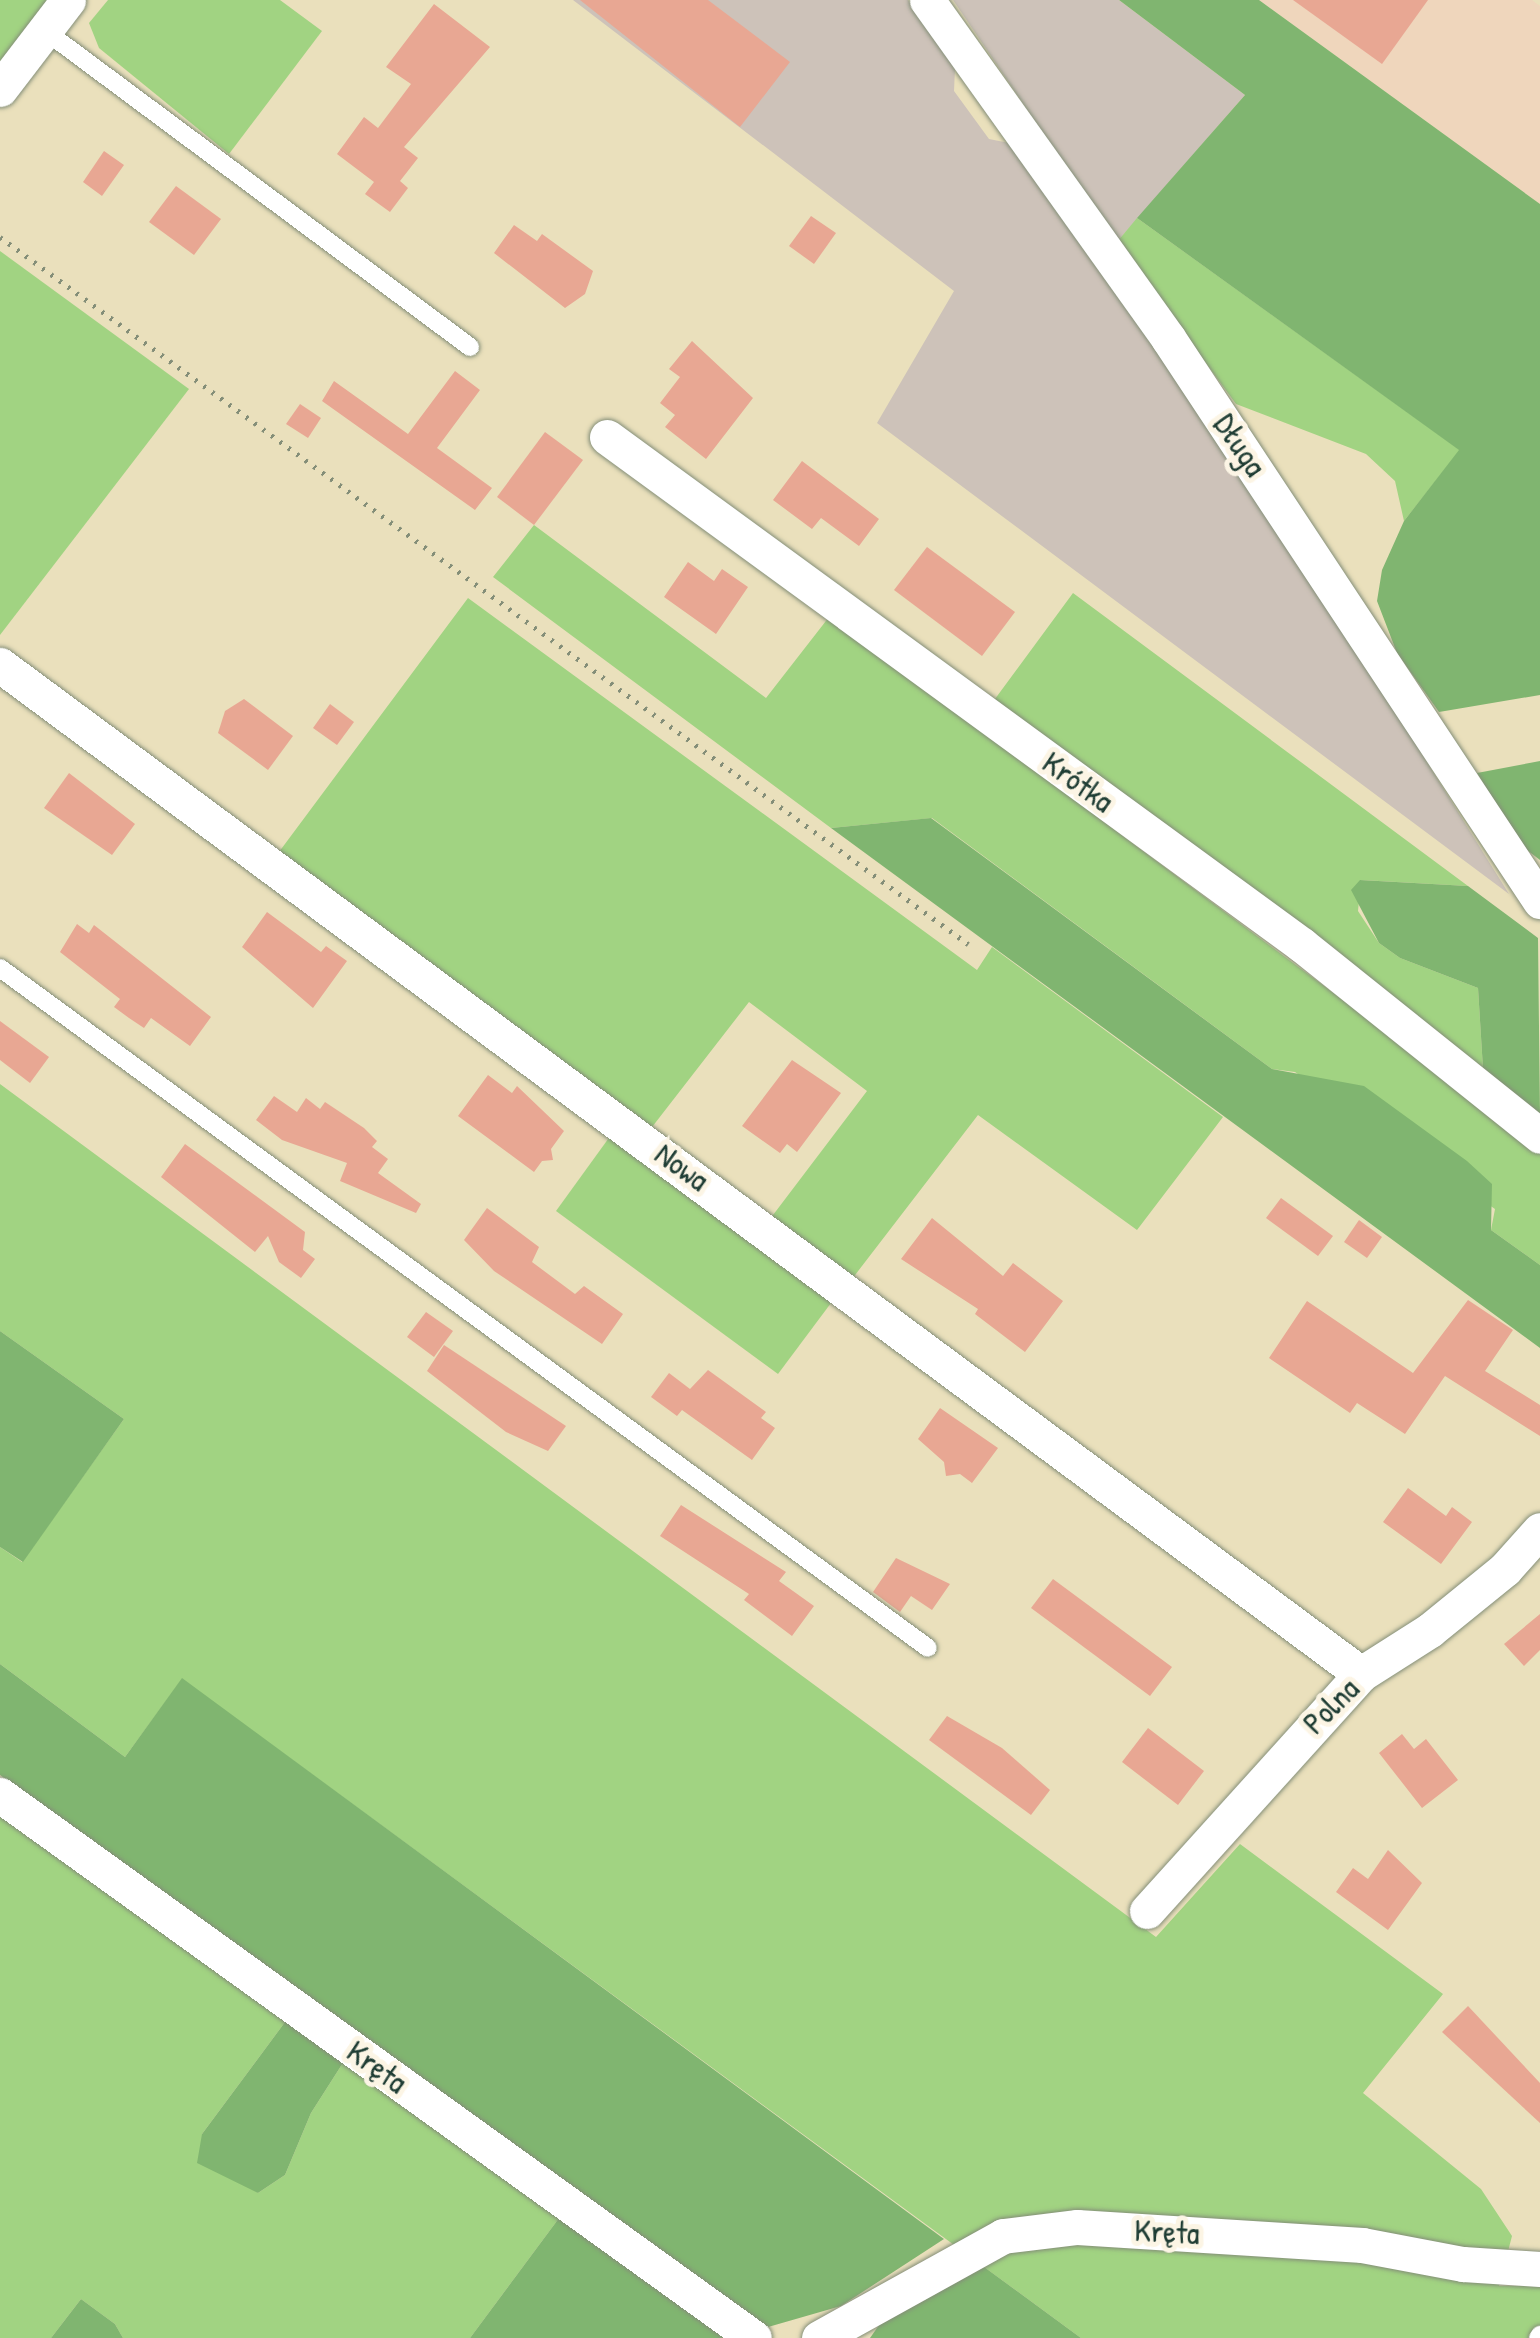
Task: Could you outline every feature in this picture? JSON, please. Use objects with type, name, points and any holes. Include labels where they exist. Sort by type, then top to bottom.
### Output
[{"type":"street","points":[[0,89],[68,0]]},
{"type":"street","name":"Długa","points":[[927,0],[1168,338],[1540,900]]},
{"type":"street","name":"Krótka","points":[[608,436],[1302,945],[1540,1136]]},
{"type":"street","name":"Nowa","points":[[0,666],[1361,1674]]},
{"type":"street","name":"Polna","points":[[1147,1911],[1361,1674],[1430,1630],[1505,1569],[1540,1530]]},
{"type":"street","name":"Kręta","points":[[0,1796],[754,2338]]},
{"type":"street","name":"Kręta","points":[[819,2338],[1004,2236],[1078,2227],[1362,2245],[1464,2264],[1540,2269]]},
{"type":"lane","points":[[44,30],[470,346]]},
{"type":"lane","points":[[0,968],[928,1648]]},
{"type":"path","points":[[0,237],[968,944]]},
{"type":"shaded area","points":[[573,0],[908,0],[955,69],[954,91],[989,139],[1014,144],[1270,510],[1509,894],[877,423],[954,291]]},
{"type":"shaded area","points":[[953,0],[1119,0],[1245,95],[1117,242]]},
{"type":"shaded area","points":[[1259,0],[1532,0],[1540,6],[1540,204]]},
{"type":"green space","points":[[0,0],[52,0],[0,74]]},
{"type":"green space","points":[[108,0],[280,0],[322,31],[229,154],[99,48],[89,23]]},
{"type":"green space","points":[[1119,0],[1259,0],[1540,204],[1540,695],[1439,712],[1397,653],[1377,601],[1382,570],[1404,521],[1459,450],[1137,218],[1245,95]]},
{"type":"green space","points":[[1137,218],[1460,450],[1404,521],[1395,481],[1366,454],[1236,404],[1117,242]]},
{"type":"green space","points":[[0,251],[189,389],[0,635]]},
{"type":"green space","points":[[534,525],[766,698],[829,617],[1540,1147],[1540,1265],[1491,1230],[1495,1209],[1295,1072],[1272,1069],[932,818],[831,828],[493,577]]},
{"type":"green space","points":[[1073,593],[1468,886],[1361,880],[1358,911],[1379,943],[1400,958],[1478,988],[1483,1069],[992,703]]},
{"type":"green space","points":[[468,598],[977,970],[992,947],[1223,1117],[1137,1230],[978,1115],[852,1279],[770,1219],[867,1091],[749,1002],[649,1131],[276,856]]},
{"type":"green space","points":[[1540,761],[1540,860],[1523,847],[1477,773]]},
{"type":"green space","points":[[931,818],[1272,1069],[1364,1086],[1467,1161],[1492,1184],[1491,1230],[1540,1265],[1540,1348],[831,828]]},
{"type":"green space","points":[[1360,880],[1468,886],[1538,938],[1540,1116],[1483,1069],[1478,988],[1400,958],[1379,943],[1351,890]]},
{"type":"green space","points":[[0,1084],[1156,1937],[1240,1844],[1443,1994],[1363,2093],[1481,2189],[1512,2236],[1499,2286],[1540,2286],[1540,2326],[1530,2338],[1081,2338],[182,1679],[125,1757],[0,1664],[0,1547],[22,1562],[124,1419],[0,1331]]},
{"type":"green space","points":[[611,1135],[834,1299],[778,1374],[556,1211]]},
{"type":"green space","points":[[0,1331],[124,1419],[23,1562],[0,1547]]},
{"type":"green space","points":[[0,1664],[125,1757],[182,1678],[944,2239],[841,2306],[761,2329],[0,1775]]},
{"type":"green space","points":[[0,1806],[291,2014],[202,2134],[258,2193],[285,2175],[311,2113],[348,2055],[565,2210],[470,2338],[123,2338],[115,2324],[81,2299],[51,2338],[0,2338]]},
{"type":"green space","points":[[291,2014],[348,2055],[311,2113],[285,2175],[258,2193],[197,2163],[202,2134]]},
{"type":"green space","points":[[565,2210],[746,2338],[470,2338]]},
{"type":"green space","points":[[976,2261],[1081,2338],[870,2338],[889,2311]]},
{"type":"green space","points":[[81,2299],[115,2324],[123,2338],[51,2338]]},
{"type":"building","points":[[580,0],[708,0],[790,62],[740,127]]},
{"type":"building","points":[[1293,0],[1428,0],[1382,64]]},
{"type":"building","points":[[434,4],[490,47],[404,147],[418,158],[400,181],[408,188],[390,212],[365,194],[374,182],[337,154],[364,117],[378,128],[411,84],[386,67]]},
{"type":"building","points":[[104,151],[124,165],[102,196],[83,182]]},
{"type":"building","points":[[176,186],[221,219],[194,255],[149,222]]},
{"type":"building","points":[[811,216],[836,233],[814,264],[789,246]]},
{"type":"building","points":[[514,225],[537,241],[542,234],[593,271],[585,294],[565,308],[494,253]]},
{"type":"building","points":[[692,341],[753,398],[706,459],[665,427],[675,415],[660,403],[680,377],[669,369]]},
{"type":"building","points":[[455,371],[480,390],[437,448],[492,488],[475,510],[322,401],[334,381],[408,434]]},
{"type":"building","points":[[300,404],[321,418],[308,438],[286,424]]},
{"type":"building","points":[[545,432],[583,460],[534,525],[497,497]]},
{"type":"building","points":[[802,461],[879,519],[859,546],[821,518],[812,529],[773,500]]},
{"type":"building","points":[[927,547],[1015,612],[982,656],[894,590]]},
{"type":"building","points":[[688,562],[714,581],[722,569],[748,587],[716,634],[664,597]]},
{"type":"building","points":[[244,699],[293,736],[268,770],[218,733],[225,711]]},
{"type":"building","points":[[330,704],[354,722],[337,745],[313,728]]},
{"type":"building","points":[[69,773],[135,824],[112,855],[44,808]]},
{"type":"building","points":[[267,912],[321,952],[326,946],[347,961],[313,1008],[242,947]]},
{"type":"building","points":[[77,924],[89,933],[94,925],[211,1017],[190,1046],[151,1018],[144,1028],[129,1018],[114,1007],[120,999],[60,952]]},
{"type":"building","points":[[0,1021],[49,1057],[30,1083],[0,1060]]},
{"type":"building","points":[[792,1060],[841,1093],[797,1152],[787,1144],[780,1153],[742,1126]]},
{"type":"building","points":[[488,1075],[512,1093],[517,1086],[564,1131],[551,1149],[553,1160],[542,1161],[534,1172],[458,1116]]},
{"type":"building","points":[[274,1096],[297,1112],[306,1098],[320,1109],[325,1102],[364,1128],[377,1141],[372,1147],[388,1159],[378,1173],[421,1204],[416,1213],[340,1181],[347,1163],[282,1140],[256,1120]]},
{"type":"building","points":[[185,1144],[305,1232],[303,1250],[315,1259],[301,1278],[279,1262],[268,1236],[255,1252],[161,1177]]},
{"type":"building","points":[[1281,1198],[1333,1236],[1318,1256],[1266,1218]]},
{"type":"building","points":[[487,1208],[539,1247],[532,1262],[575,1294],[584,1286],[623,1314],[602,1344],[494,1271],[464,1240]]},
{"type":"building","points":[[932,1218],[1003,1276],[1013,1263],[1063,1301],[1025,1352],[975,1314],[978,1309],[901,1259]]},
{"type":"building","points":[[1359,1220],[1382,1237],[1367,1258],[1344,1242]]},
{"type":"building","points":[[1468,1300],[1513,1330],[1485,1371],[1540,1405],[1540,1436],[1445,1376],[1405,1434],[1357,1403],[1350,1413],[1269,1358],[1307,1301],[1413,1373]]},
{"type":"building","points":[[426,1312],[453,1331],[434,1357],[407,1337]]},
{"type":"building","points":[[444,1345],[566,1426],[548,1451],[506,1432],[427,1371]]},
{"type":"building","points":[[708,1370],[766,1412],[761,1418],[775,1428],[752,1460],[682,1410],[677,1416],[651,1397],[669,1373],[690,1389]]},
{"type":"building","points":[[940,1408],[998,1448],[972,1483],[960,1474],[946,1476],[944,1462],[918,1439]]},
{"type":"building","points":[[1408,1488],[1446,1516],[1452,1507],[1472,1522],[1441,1564],[1383,1522]]},
{"type":"building","points":[[681,1505],[786,1572],[779,1581],[814,1606],[792,1636],[744,1600],[749,1594],[660,1536]]},
{"type":"building","points":[[896,1558],[950,1584],[932,1610],[911,1596],[900,1612],[873,1592]]},
{"type":"building","points":[[1053,1579],[1172,1667],[1150,1696],[1031,1608]]},
{"type":"building","points":[[1540,1614],[1540,1650],[1524,1666],[1504,1644]]},
{"type":"building","points":[[947,1716],[1002,1748],[1050,1790],[1031,1815],[929,1740]]},
{"type":"building","points":[[1148,1728],[1204,1771],[1178,1805],[1122,1762]]},
{"type":"building","points":[[1402,1734],[1414,1749],[1426,1739],[1458,1780],[1422,1808],[1379,1753]]},
{"type":"building","points":[[1388,1850],[1422,1883],[1388,1930],[1336,1892],[1353,1868],[1368,1879]]},
{"type":"building","points":[[1468,2006],[1540,2083],[1540,2123],[1442,2032]]}]
